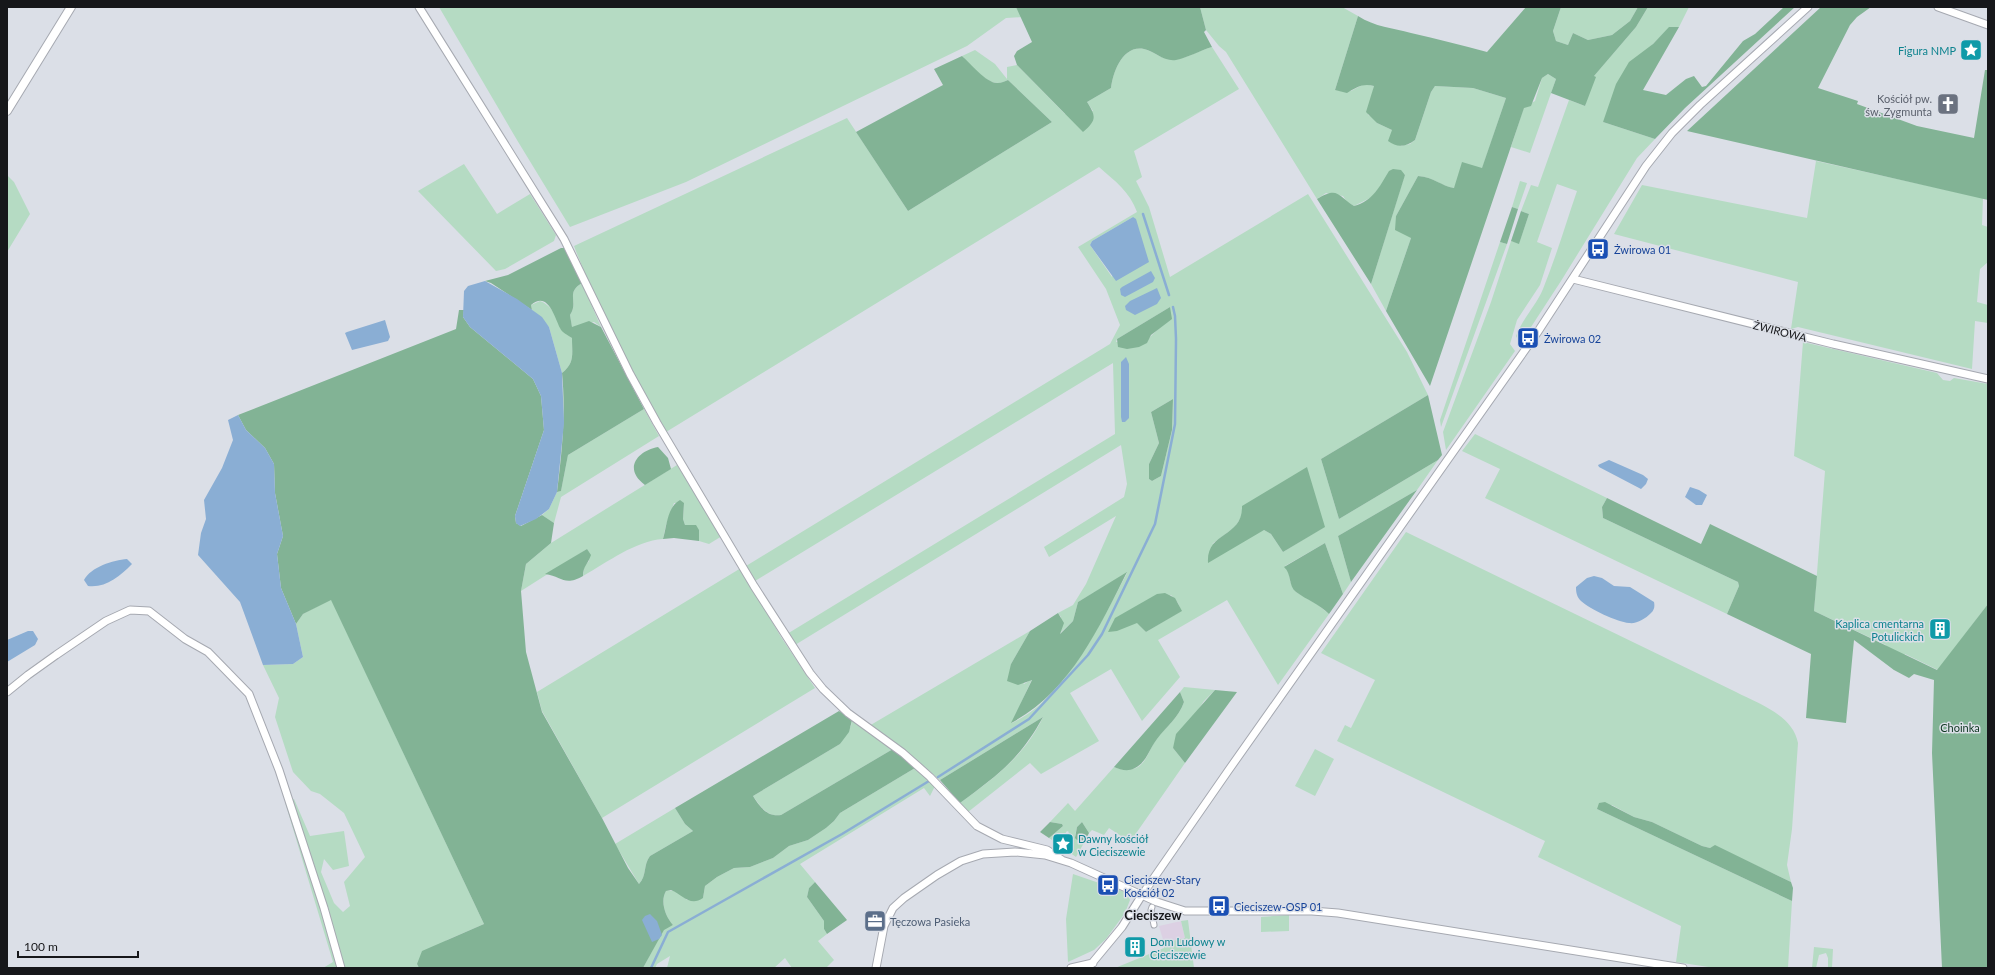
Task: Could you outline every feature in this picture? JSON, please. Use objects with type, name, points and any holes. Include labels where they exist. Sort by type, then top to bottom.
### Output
[{"type":"street","points":[[7,111],[71,7]]},
{"type":"street","points":[[419,7],[564,239],[630,374],[657,424],[754,586],[810,673],[823,689],[848,713],[903,753],[930,777],[977,826],[1002,839],[1047,850],[1062,860]]},
{"type":"street","points":[[1071,968],[1091,965],[1122,927],[1142,896],[1573,279],[1646,166],[1659,149],[1700,105],[1808,7]]},
{"type":"street","points":[[1938,7],[1988,25]]},
{"type":"street","name":"ŻWIROWA","points":[[1573,279],[1833,344],[1988,379]]},
{"type":"street","points":[[7,692],[28,674],[106,621],[130,610],[149,611],[185,639],[208,652],[249,694],[279,770],[324,908],[341,968]]},
{"type":"street","points":[[876,968],[884,926],[893,908],[941,872],[970,857],[1015,852],[1045,855],[1062,860],[1142,896],[1165,905],[1185,910],[1312,911],[1338,913],[1683,968]]},
{"type":"street","points":[[1152,906],[1151,910],[1154,925]]},
{"type":"shaded area","points":[[1181,921],[1185,938],[1164,943],[1159,926]]},
{"type":"green space","points":[[439,7],[1016,7],[1022,17],[1006,18],[967,46],[686,182],[570,227]]},
{"type":"green space","points":[[1016,7],[1200,7],[1206,30],[1204,32],[1212,47],[1176,60],[1163,58],[1144,49],[1130,51],[1120,61],[1114,75],[1111,88],[1087,102],[1094,118],[1091,124],[1083,132],[1017,65],[1014,56],[1017,51],[1032,42]]},
{"type":"green space","points":[[1200,7],[1342,7],[1358,16],[1335,90],[1351,91],[1364,84],[1374,86],[1368,115],[1373,117],[1377,123],[1392,130],[1401,146],[1410,144],[1415,140],[1431,92],[1435,86],[1473,88],[1506,98],[1482,169],[1454,188],[1428,178],[1418,176],[1396,216],[1411,238],[1386,311],[1371,284],[1405,174],[1381,185],[1372,197],[1354,206],[1347,202],[1343,196],[1326,193],[1317,199],[1226,52],[1206,30]]},
{"type":"green space","points":[[1526,7],[1561,7],[1553,31],[1556,41],[1568,45],[1573,33],[1588,40],[1612,35],[1630,21],[1638,7],[1648,7],[1636,27],[1594,76],[1596,77],[1585,106],[1551,93],[1556,79],[1548,74],[1542,78],[1531,106],[1524,108],[1430,386],[1386,311],[1411,238],[1395,230],[1396,216],[1418,176],[1429,178],[1454,188],[1462,162],[1482,168],[1506,98],[1473,88],[1435,86],[1431,92],[1415,140],[1408,144],[1398,146],[1388,141],[1392,130],[1377,123],[1366,112],[1374,86],[1360,86],[1347,93],[1335,90],[1358,16],[1371,23],[1384,27],[1487,52]]},
{"type":"green space","points":[[1561,7],[1638,7],[1630,21],[1612,35],[1588,40],[1573,33],[1568,45],[1556,41],[1553,31]]},
{"type":"green space","points":[[1648,7],[1689,7],[1679,27],[1669,28],[1653,44],[1603,122],[1655,139],[1637,158],[1520,344],[1516,336],[1543,289],[1577,191],[1557,184],[1537,242],[1552,248],[1540,285],[1517,320],[1510,344],[1515,351],[1446,450],[1443,432],[1491,302],[1511,241],[1519,243],[1529,214],[1521,211],[1531,185],[1538,187],[1569,100],[1585,106],[1593,77],[1636,27]]},
{"type":"green space","points":[[1784,7],[1795,7],[1685,108],[1655,139],[1603,122],[1616,84],[1629,62],[1653,44],[1669,27],[1679,27],[1643,90],[1666,95],[1686,79],[1694,76],[1702,87],[1706,86],[1743,41],[1755,34]]},
{"type":"green space","points":[[1821,7],[1871,7],[1857,17],[1850,25],[1818,88],[1858,101],[1857,104],[1917,126],[1974,138],[1985,70],[1988,70],[1988,200],[1687,131]]},
{"type":"green space","points":[[1212,47],[1239,89],[1134,151],[1142,177],[1136,181],[1149,207],[1170,277],[1308,194],[1407,352],[1428,395],[1321,459],[1339,519],[1438,460],[1417,490],[1338,536],[1351,582],[1343,594],[1325,543],[1285,566],[1289,571],[1290,581],[1296,592],[1318,605],[1329,614],[1278,685],[1227,600],[1158,640],[1180,677],[1142,721],[1111,669],[1070,693],[1099,741],[1041,774],[1030,763],[968,812],[960,803],[996,776],[1018,755],[1036,731],[1043,717],[940,780],[900,746],[869,726],[1030,631],[1011,664],[1024,684],[1032,679],[1012,723],[1031,712],[1048,697],[1065,678],[1080,657],[1106,613],[1127,573],[1078,602],[1073,621],[1059,634],[1061,617],[1058,613],[1073,605],[1086,584],[1116,516],[1049,557],[1044,547],[1124,497],[1127,484],[1121,445],[795,645],[787,634],[1115,434],[1113,363],[755,581],[746,566],[1110,344],[1120,325],[1106,289],[1078,247],[1137,212],[1130,198],[1111,177],[1099,167],[666,432],[628,364],[583,270],[574,246],[847,118],[908,211],[1052,122],[1008,80],[1000,83],[994,82],[978,73],[962,56],[975,50],[995,64],[1007,79],[1007,67],[1017,65],[1065,114],[1093,111],[1087,102],[1111,88],[1114,75],[1120,61],[1130,51],[1144,49],[1163,58],[1172,60],[1185,57]],"holes":[[[1133,217],[1112,277],[1090,245],[1092,241]],[[1170,307],[1158,329],[1147,340],[1116,342],[1117,339]],[[1173,399],[1172,430],[1161,476],[1152,481],[1149,479],[1149,464],[1159,443],[1151,412]],[[1242,516],[1324,527],[1283,552],[1271,534],[1264,530],[1212,544],[1235,527]],[[1171,595],[1178,603],[1181,611],[1146,632],[1137,622],[1126,626]]]},
{"type":"green space","points":[[962,56],[989,80],[998,83],[1008,80],[1052,122],[908,211],[856,132],[943,85],[934,69]]},
{"type":"green space","points":[[1548,74],[1556,79],[1530,153],[1511,147],[1524,107],[1535,101],[1542,78]]},
{"type":"green space","points":[[1816,161],[1983,198],[1982,225],[1988,227],[1988,262],[1980,269],[1977,302],[1988,305],[1988,323],[1975,321],[1972,369],[1798,327],[1791,329],[1798,282],[1614,234],[1642,185],[1807,218]]},
{"type":"green space","points":[[464,164],[497,214],[530,194],[556,235],[554,241],[505,269],[496,271],[418,191]]},
{"type":"green space","points":[[1393,169],[1401,170],[1405,175],[1371,284],[1317,199],[1324,195],[1334,193],[1341,196],[1354,206],[1361,204],[1371,197],[1389,171]]},
{"type":"green space","points":[[7,175],[14,182],[30,214],[7,252]]},
{"type":"green space","points":[[1520,181],[1527,183],[1518,209],[1512,207]]},
{"type":"green space","points":[[1512,207],[1518,209],[1507,244],[1500,242]]},
{"type":"green space","points":[[1521,211],[1529,214],[1519,244],[1511,241]]},
{"type":"green space","points":[[1500,242],[1507,244],[1441,427],[1440,420]]},
{"type":"green space","points":[[561,248],[564,248],[582,283],[574,290],[573,294],[573,306],[570,315],[572,327],[589,321],[601,327],[644,409],[568,455],[561,491],[557,492],[563,432],[564,403],[562,373],[571,362],[572,338],[561,330],[553,312],[546,303],[537,301],[531,305],[532,310],[491,283],[485,281],[508,275]]},
{"type":"green space","points":[[582,283],[601,327],[594,322],[572,328],[570,315],[573,306],[573,294],[574,290]]},
{"type":"green space","points":[[540,301],[551,309],[562,329],[572,338],[571,362],[562,373],[549,327],[532,310],[531,305]]},
{"type":"green space","points":[[1170,307],[1172,319],[1151,335],[1147,343],[1139,347],[1127,349],[1118,347],[1117,339]]},
{"type":"green space","points":[[459,310],[464,310],[463,317],[470,327],[533,379],[541,396],[544,430],[515,516],[516,523],[521,526],[542,515],[554,523],[551,543],[526,564],[521,591],[526,652],[542,712],[602,818],[628,868],[639,884],[643,878],[646,863],[650,856],[693,831],[685,824],[675,808],[839,711],[852,720],[849,732],[840,744],[753,796],[764,810],[768,813],[781,815],[893,749],[915,768],[840,813],[826,828],[808,840],[789,846],[773,858],[750,867],[734,868],[717,877],[705,886],[703,898],[690,901],[671,890],[666,891],[663,904],[673,925],[664,930],[643,968],[419,968],[417,964],[422,951],[484,924],[331,600],[303,614],[296,624],[281,588],[277,554],[283,536],[275,493],[274,464],[265,448],[246,430],[238,415],[456,329]]},
{"type":"green space","points":[[1803,342],[1937,373],[1943,380],[1950,381],[1954,378],[1988,384],[1988,604],[1938,670],[1905,654],[1894,670],[1880,659],[1886,645],[1814,611],[1825,471],[1794,456]]},
{"type":"green space","points":[[1428,395],[1442,455],[1438,460],[1339,519],[1321,459]]},
{"type":"green space","points":[[1173,399],[1172,430],[1161,476],[1152,481],[1149,479],[1149,464],[1159,443],[1151,412]]},
{"type":"green space","points":[[644,409],[659,436],[561,497],[554,523],[542,515],[549,509],[557,492],[561,491],[568,455]]},
{"type":"green space","points":[[1475,434],[1607,498],[1602,507],[1603,518],[1738,582],[1739,586],[1727,614],[1485,498],[1500,469],[1462,451]]},
{"type":"green space","points":[[658,447],[668,458],[671,469],[645,485],[638,479],[635,473],[635,462],[644,452]]},
{"type":"green space","points":[[677,465],[722,536],[709,544],[699,541],[699,530],[685,525],[683,519],[684,503],[674,503],[666,525],[663,539],[632,548],[583,576],[584,566],[589,561],[587,549],[521,591],[526,564],[551,543]]},
{"type":"green space","points":[[1307,467],[1325,527],[1283,552],[1271,534],[1264,530],[1208,563],[1209,553],[1213,545],[1218,539],[1237,524],[1241,516],[1242,506]]},
{"type":"green space","points":[[1417,490],[1351,582],[1338,536]]},
{"type":"green space","name":"Choinka","points":[[1607,498],[1701,544],[1710,524],[1817,576],[1814,611],[1937,670],[1988,604],[1988,968],[1942,968],[1932,753],[1934,680],[1914,674],[1909,678],[1894,670],[1854,640],[1846,723],[1806,718],[1811,654],[1727,614],[1739,586],[1738,582],[1603,518],[1602,507]]},
{"type":"green space","points":[[680,500],[684,503],[683,519],[685,525],[696,525],[699,530],[699,541],[674,538],[663,539],[672,507]]},
{"type":"green space","points":[[1406,532],[1755,701],[1774,712],[1789,725],[1795,733],[1798,743],[1792,829],[1787,865],[1791,882],[1715,846],[1710,848],[1702,846],[1652,822],[1634,817],[1612,805],[1597,809],[1792,901],[1788,968],[1715,968],[1676,962],[1681,926],[1538,857],[1545,841],[1337,741],[1345,725],[1351,728],[1375,680],[1321,653]]},
{"type":"green space","points":[[1325,543],[1343,594],[1329,614],[1321,607],[1296,592],[1292,587],[1288,573],[1284,567]]},
{"type":"green space","points":[[587,549],[591,555],[585,567],[583,576],[567,581],[545,574]]},
{"type":"green space","points":[[741,568],[781,637],[815,688],[602,818],[542,711],[537,692]]},
{"type":"green space","points":[[1127,572],[1093,636],[1066,677],[1050,695],[1011,723],[1032,680],[1018,685],[1007,681],[1011,664],[1030,631],[1058,613],[1064,623],[1060,634],[1073,621],[1078,602]]},
{"type":"green space","points":[[1165,593],[1175,598],[1182,611],[1146,632],[1137,623],[1117,631],[1108,632],[1115,618],[1157,594]]},
{"type":"green space","points":[[331,599],[484,924],[447,940],[417,964],[419,968],[323,968],[333,962],[285,802],[294,799],[310,836],[344,831],[349,866],[333,870],[324,859],[321,872],[334,903],[343,912],[350,906],[344,882],[365,857],[344,813],[320,794],[311,791],[293,772],[275,717],[279,698],[263,665],[293,664],[303,657],[296,624],[303,614]]},
{"type":"green space","points":[[1184,687],[1215,690],[1204,701],[1173,748],[1185,763],[1130,842],[1109,828],[1104,835],[1092,830],[1089,833],[1082,822],[1077,827],[1075,836],[1079,841],[1085,841],[1076,857],[1059,845],[1069,832],[1067,831],[1058,844],[1049,838],[1063,826],[1062,824],[1050,822],[1068,803],[1075,811],[1114,767],[1131,770],[1143,763],[1156,740],[1182,708],[1184,702],[1180,692]]},
{"type":"green space","points":[[1215,690],[1237,692],[1185,763],[1173,748],[1176,734]]},
{"type":"green space","points":[[1180,692],[1184,702],[1182,707],[1176,717],[1154,743],[1145,759],[1135,768],[1130,770],[1122,770],[1114,767]]},
{"type":"green space","points":[[1043,717],[1026,744],[1017,755],[997,775],[960,803],[940,780]]},
{"type":"green space","points":[[852,720],[893,749],[781,815],[768,813],[753,796],[840,744],[851,726]]},
{"type":"green space","points":[[1315,749],[1334,759],[1315,796],[1295,786]]},
{"type":"green space","points":[[915,768],[935,786],[930,796],[924,788],[800,864],[815,882],[809,888],[807,897],[824,921],[824,929],[827,934],[818,941],[834,960],[826,968],[792,968],[785,958],[774,968],[667,968],[670,956],[657,964],[655,968],[643,968],[664,929],[673,925],[663,904],[666,891],[680,894],[687,900],[703,898],[705,886],[717,877],[734,868],[750,867],[773,858],[789,846],[808,840],[826,828],[840,813]]},
{"type":"green space","points":[[1605,802],[1634,817],[1652,822],[1702,846],[1710,848],[1715,845],[1791,882],[1793,888],[1792,901],[1597,809],[1599,803]]},
{"type":"green space","points":[[675,808],[685,824],[693,831],[650,856],[646,863],[643,878],[639,884],[615,844]]},
{"type":"green space","points":[[1050,822],[1062,824],[1063,826],[1049,838],[1040,832]]},
{"type":"green space","points":[[1082,822],[1089,833],[1085,841],[1077,840],[1075,838],[1077,827]]},
{"type":"green space","points":[[1073,874],[1128,893],[1130,900],[1125,913],[1106,939],[1094,950],[1068,962],[1066,919]]},
{"type":"green space","points":[[815,882],[847,920],[827,934],[824,929],[824,921],[807,897],[809,888]]},
{"type":"green space","points":[[1289,915],[1289,931],[1261,932],[1261,917]]},
{"type":"green space","points":[[1188,920],[1194,968],[1115,968],[1164,948],[1164,943],[1185,938],[1181,921]]},
{"type":"green space","points":[[1814,947],[1833,949],[1832,968],[1828,968],[1828,958],[1826,953],[1819,955],[1816,968],[1812,968]]},
{"type":"water","points":[[1133,217],[1136,219],[1149,262],[1116,281],[1090,245],[1092,241]]},
{"type":"water","points":[[1151,271],[1155,278],[1153,282],[1125,297],[1121,295],[1120,289],[1122,287]]},
{"type":"water","points":[[485,281],[517,299],[542,317],[549,327],[562,373],[564,423],[557,492],[549,509],[536,519],[520,526],[516,523],[515,516],[544,430],[541,396],[533,379],[470,327],[463,317],[464,291],[468,286]]},
{"type":"water","points":[[1157,288],[1161,298],[1157,304],[1135,315],[1126,310],[1125,306],[1130,301]]},
{"type":"water","points":[[385,320],[390,337],[388,341],[352,350],[345,333]]},
{"type":"water","points":[[1126,357],[1129,364],[1129,418],[1125,422],[1122,422],[1121,362]]},
{"type":"water","points":[[238,415],[246,430],[265,448],[274,464],[275,493],[283,536],[277,554],[281,588],[296,624],[303,657],[293,664],[263,665],[240,602],[198,555],[201,533],[206,519],[204,500],[222,468],[233,440],[228,420]]},
{"type":"water","points":[[1609,460],[1643,475],[1648,479],[1646,484],[1641,489],[1599,467],[1598,465]]},
{"type":"water","points":[[1690,487],[1707,495],[1702,505],[1696,505],[1685,497]]},
{"type":"water","points":[[127,559],[132,564],[112,581],[101,585],[88,586],[84,580],[92,571],[103,565]]},
{"type":"water","points":[[1594,576],[1602,578],[1614,586],[1630,587],[1654,602],[1653,611],[1641,621],[1629,623],[1611,618],[1591,608],[1581,601],[1576,587],[1587,578]]},
{"type":"water","points":[[28,631],[33,631],[38,639],[35,645],[7,662],[7,640]]},
{"type":"water","points":[[650,914],[657,921],[662,935],[659,939],[652,942],[642,920],[645,916]]},
{"type":"waterway","points":[[1143,214],[1169,295]]},
{"type":"waterway","points":[[938,777],[1029,719],[1088,655],[1102,634],[1155,524],[1175,424],[1176,339],[1173,307]]},
{"type":"waterway","points":[[651,968],[668,932],[842,834],[929,781]]},
{"type":"place","name":"Figura NMP","points":[[1971,50]]},
{"type":"place","name":"Kościół pw. św. Zygmunta","points":[[1948,104]]},
{"type":"place","name":"Żwirowa 01","points":[[1598,249]]},
{"type":"place","name":"Żwirowa 02","points":[[1528,338]]},
{"type":"place","name":"Kaplica cmentarna Potulickich","points":[[1940,629]]},
{"type":"place","name":"Dawny kościół w Cieciszewie","points":[[1063,844]]},
{"type":"place","name":"Cieciszew-Stary Kościół 02","points":[[1108,885]]},
{"type":"place","name":"Cieciszew-OSP 01","points":[[1219,906]]},
{"type":"place","name":"Tęczowa Pasieka","points":[[875,921]]},
{"type":"place","name":"Dom Ludowy w Cieciszewie","points":[[1135,947]]},
{"type":"district","name":"Cieciszew","points":[[1153,915]]}]
